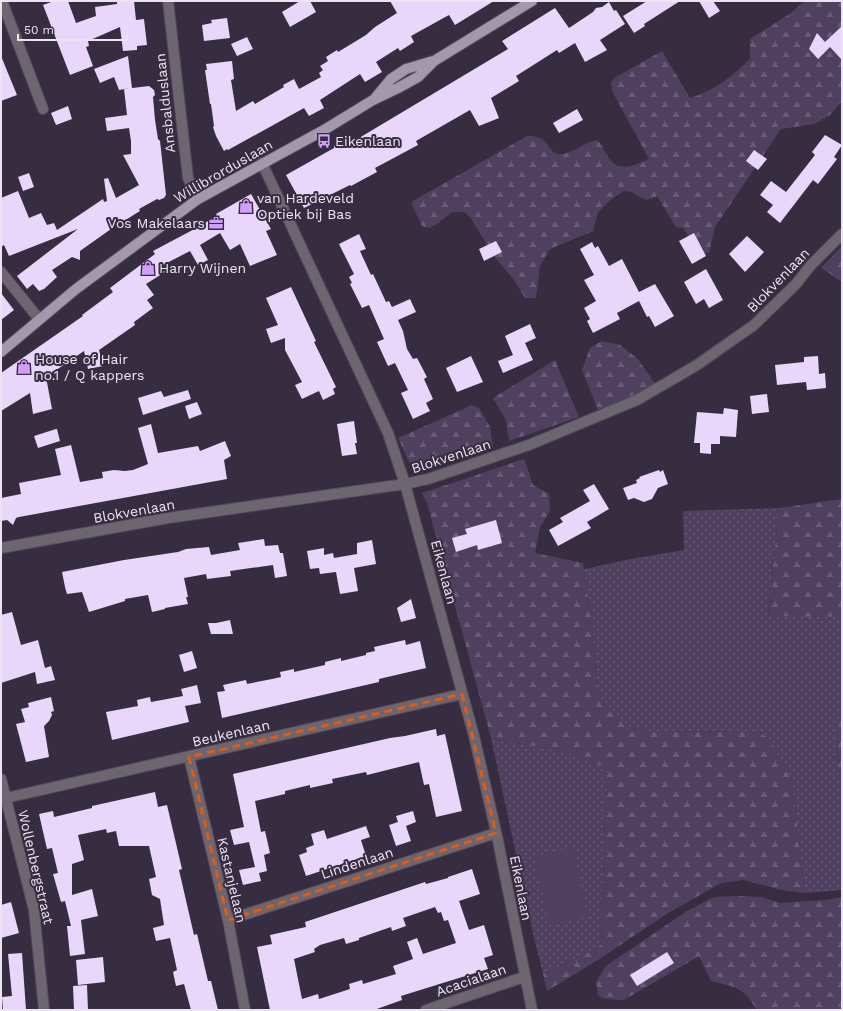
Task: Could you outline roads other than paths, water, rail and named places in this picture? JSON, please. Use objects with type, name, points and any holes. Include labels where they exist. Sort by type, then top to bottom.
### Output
[{"type":"main road","name":"Willibrorduslaan","points":[[1,352],[76,288],[198,199],[337,122],[373,100],[418,77],[434,61],[532,1]]},
{"type":"street","points":[[2,1],[43,109]]},
{"type":"street","name":"Ansbalduslaan","points":[[168,1],[188,178],[198,199]]},
{"type":"street","name":"Eikenlaan","points":[[262,164],[388,433],[405,484],[474,736],[496,833],[524,977],[532,1010]]},
{"type":"street","name":"Blokvenlaan","points":[[1,548],[168,518],[405,484],[428,479],[529,445],[638,400],[697,364],[754,325],[796,284],[810,266],[842,234]]},
{"type":"street","points":[[1,272],[39,319]]},
{"type":"street","name":"Beukenlaan","points":[[6,798],[462,694]]},
{"type":"street","name":"Kastanjelaan","points":[[189,757],[228,920],[246,1010]]},
{"type":"street","name":"Wollenbergstraat","points":[[1,779],[34,910],[44,1010]]},
{"type":"street","name":"Lindenlaan","points":[[228,920],[496,833]]},
{"type":"street","name":"Acacialaan","points":[[426,1010],[524,977]]},
{"type":"place","name":"Eikenlaan","points":[[324,141]]},
{"type":"place","name":"van Hardeveld Optiek bij Bas","points":[[246,206]]},
{"type":"place","name":"Vos Makelaars","points":[[216,223]]},
{"type":"place","name":"Harry Wijnen","points":[[148,268]]},
{"type":"place","name":"House of Hair no.1 / Q kappers","points":[[24,367]]}]
